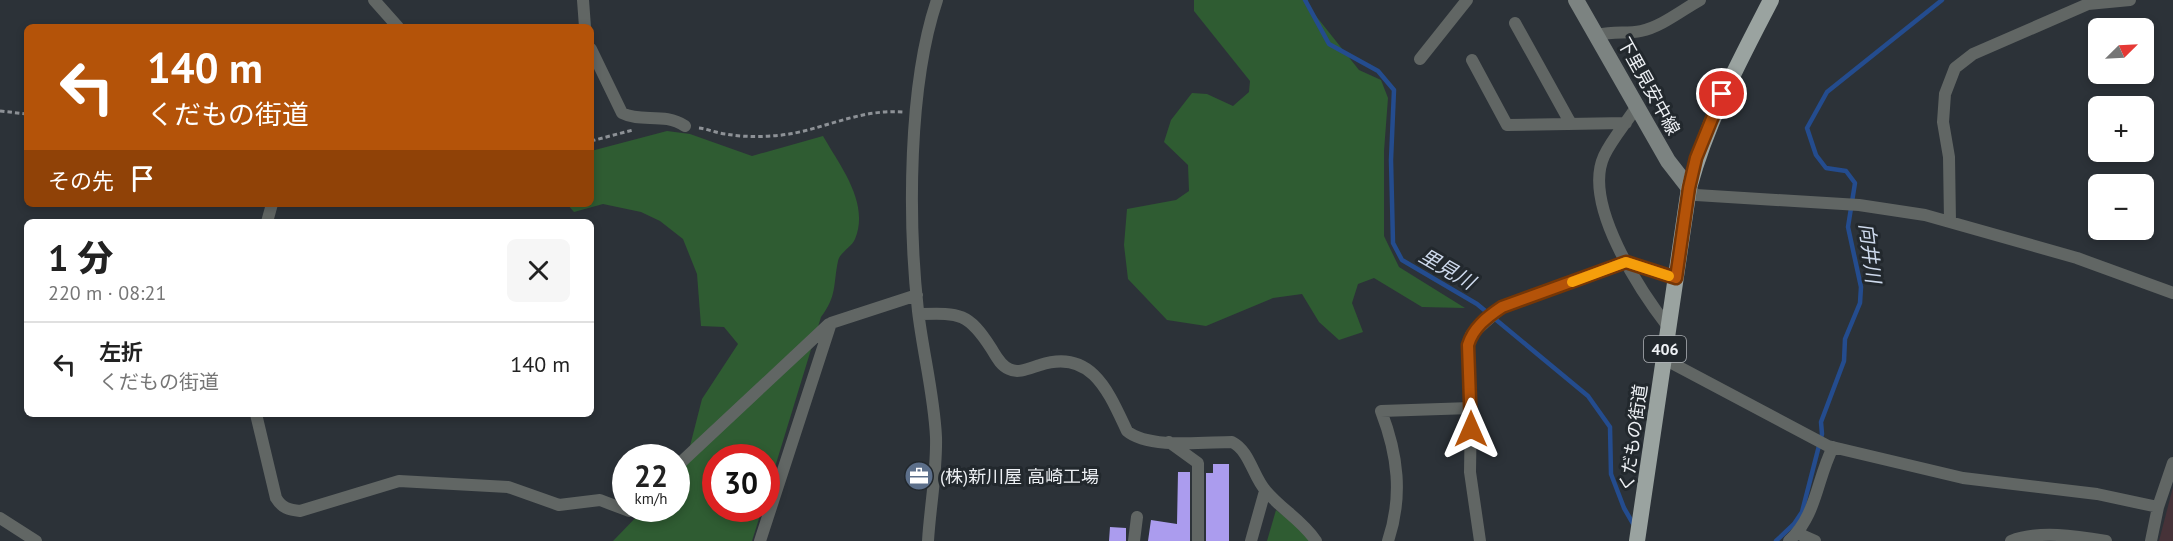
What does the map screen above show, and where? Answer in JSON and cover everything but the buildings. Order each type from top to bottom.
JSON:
[{"type":"highway","name":"くだもの街道","points":[[1638,534],[1689,188],[1696,158],[1722,94],[1771,0]]},
{"type":"main road","name":"下里見安中線","points":[[1576,0],[1668,161],[1689,188]]},
{"type":"street","points":[[374,0],[395,24]]},
{"type":"street","points":[[583,0],[585,24]]},
{"type":"street","points":[[928,541],[936,439],[917,295],[913,185],[916,113],[929,24],[937,0]]},
{"type":"street","points":[[1420,59],[1467,0]]},
{"type":"street","points":[[1598,35],[1616,31],[1646,30],[1700,0]]},
{"type":"street","points":[[1950,222],[1949,157],[1943,122],[1945,94],[1955,68],[1973,54],[2088,4],[2130,0]]},
{"type":"street","points":[[1515,23],[1571,124]]},
{"type":"street","points":[[594,55],[622,113],[629,117],[675,120],[685,126]]},
{"type":"street","points":[[1472,60],[1507,125],[1626,123]]},
{"type":"street","points":[[1637,106],[1603,158],[1599,189],[1603,206],[1626,262],[1647,300],[1669,328]]},
{"type":"street","points":[[1689,188],[1696,195],[1859,205],[1924,214],[2077,258],[2173,293]]},
{"type":"street","points":[[1480,541],[1470,472],[1471,408],[1468,345],[1471,335],[1502,307],[1626,262],[1676,278]]},
{"type":"street","points":[[690,454],[831,322],[917,295]]},
{"type":"street","points":[[919,314],[955,313],[975,325],[1001,364],[1011,370],[1020,371],[1050,362],[1080,364],[1106,387],[1127,432],[1141,438],[1169,442],[1232,442],[1240,446],[1265,491],[1305,525],[1316,541]]},
{"type":"street","points":[[760,541],[831,322]]},
{"type":"street","points":[[1664,359],[1833,447],[1963,478],[2097,494],[2158,507]]},
{"type":"street","points":[[1388,541],[1397,508],[1397,461],[1381,411],[1471,408]]},
{"type":"street","points":[[257,417],[276,498],[289,510],[300,512],[399,481],[508,487],[559,505],[600,500],[612,505]]},
{"type":"street","points":[[1169,442],[1198,463],[1198,541]]},
{"type":"street","points":[[1793,537],[1809,519],[1822,469],[1833,447]]},
{"type":"street","points":[[2151,541],[2158,507],[2173,463]]},
{"type":"street","points":[[1251,541],[1265,491]]},
{"type":"street","points":[[1134,541],[1137,517]]},
{"type":"street","points":[[0,518],[36,541]]},
{"type":"street","points":[[2011,541],[2021,537],[2044,536],[2106,541]]},
{"type":"street","points":[[1793,537],[1815,541]]},
{"type":"path","points":[[685,126],[727,135],[774,136],[796,133],[864,113],[884,110],[916,113]]},
{"type":"path","points":[[0,111],[24,114]]},
{"type":"path","points":[[594,140],[638,129]]},
{"type":"shaded area","points":[[2173,487],[2173,541],[2159,541]]},
{"type":"green space","points":[[1194,0],[1308,0],[1308,6],[1359,70],[1381,80],[1388,98],[1384,151],[1384,236],[1399,267],[1465,308],[1422,307],[1374,278],[1358,284],[1352,303],[1363,332],[1339,340],[1319,322],[1302,294],[1273,298],[1206,326],[1167,320],[1128,279],[1124,245],[1127,209],[1176,200],[1189,191],[1188,165],[1164,142],[1171,120],[1192,93],[1207,94],[1233,106],[1249,92],[1250,81],[1194,11]]},
{"type":"green space","points":[[667,131],[690,134],[752,156],[823,136],[845,172],[856,198],[859,225],[855,239],[838,261],[834,290],[830,303],[821,317],[780,451],[780,444],[702,444],[702,522],[758,522],[752,541],[613,541],[631,522],[690,522],[690,446],[702,399],[738,344],[724,327],[701,326],[697,274],[683,239],[660,221],[641,212],[603,204],[594,206],[594,150]]},
{"type":"green space","points":[[570,207],[592,207],[574,212]]},
{"type":"green space","points":[[1276,510],[1305,532],[1310,541],[1267,541]]},
{"type":"waterway","name":"里見川","points":[[1305,0],[1329,44],[1378,71],[1394,90],[1391,160],[1393,243],[1402,260],[1477,304],[1588,396],[1610,427],[1611,474],[1624,508],[1635,527]]},
{"type":"waterway","name":"向井川","points":[[1776,541],[1794,524],[1802,512],[1822,434],[1821,422],[1844,361],[1845,339],[1860,303],[1861,287],[1848,227],[1855,183],[1846,171],[1826,168],[1816,155],[1807,128],[1827,92],[1942,0]]},
{"type":"slow traffic","points":[[1572,282],[1626,262],[1669,276]]},
{"type":"place","name":"(株)新川屋 高崎工場","points":[[919,476]]},
{"type":"route","points":[[1471,429],[1468,345],[1471,335],[1491,314],[1502,307],[1626,262],[1676,278],[1689,188],[1696,158],[1722,94]]}]
